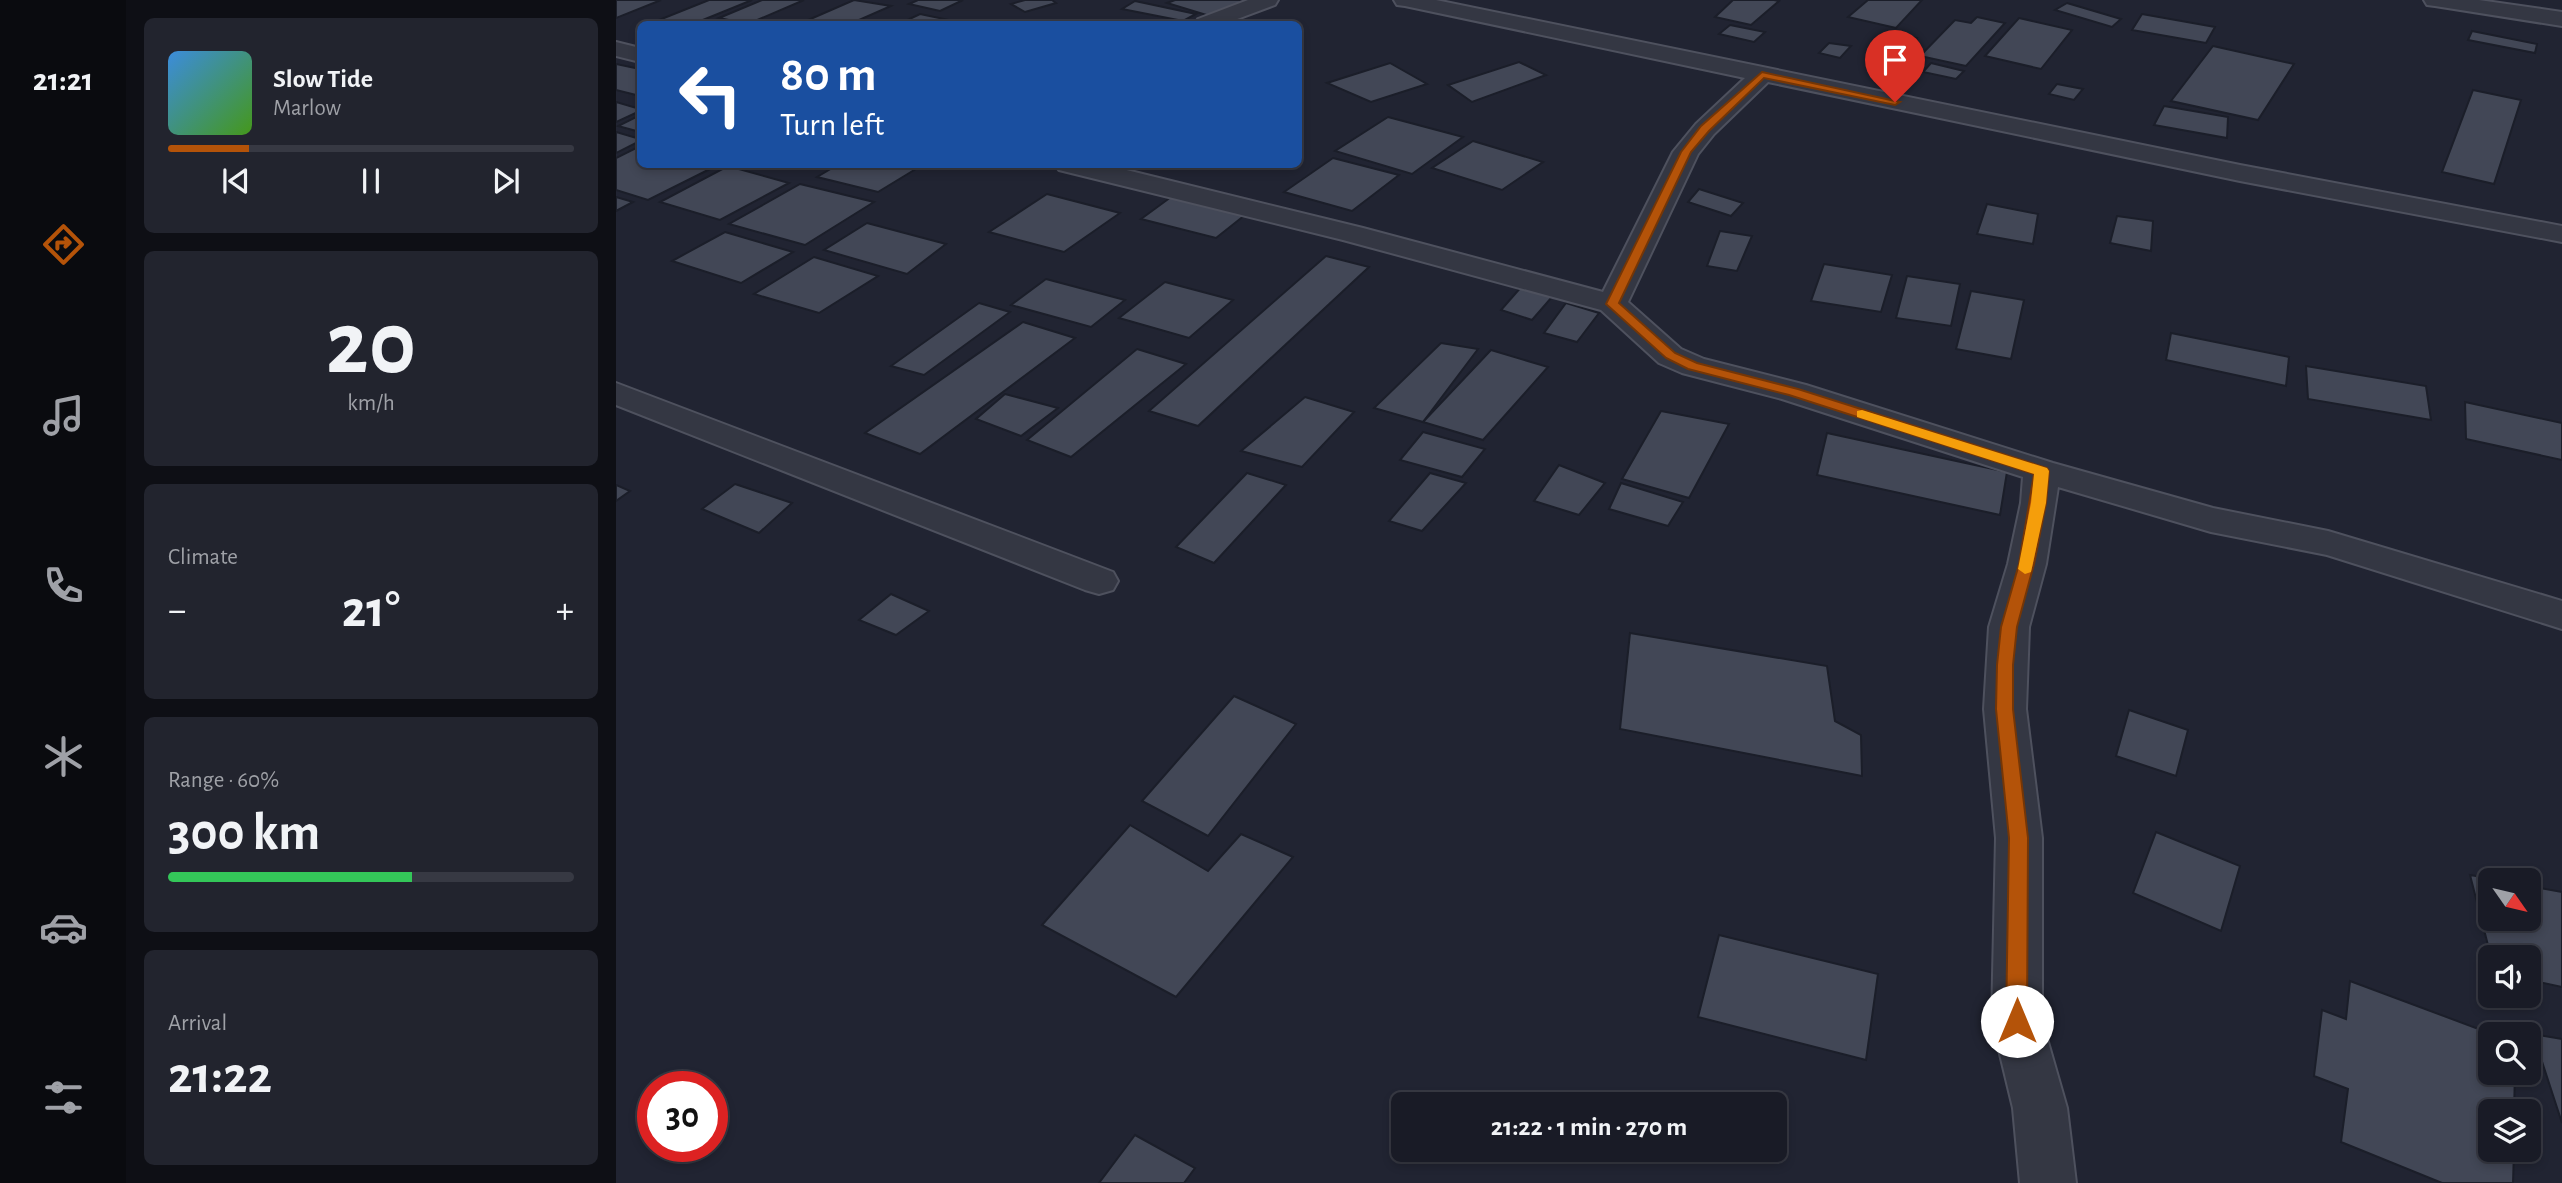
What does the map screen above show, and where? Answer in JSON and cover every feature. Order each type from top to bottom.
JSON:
[{"type":"street","points":[[1214,21],[1267,0]]},
{"type":"street","points":[[1407,0],[2239,173],[2562,234]]},
{"type":"street","points":[[2435,0],[2562,19]]},
{"type":"street","points":[[616,49],[637,54]]},
{"type":"street","points":[[1612,304],[1686,152],[1705,128],[1762,75]]},
{"type":"street","points":[[1085,168],[1353,233],[1612,304],[1670,356],[1693,366],[1794,392],[2041,471],[2211,520],[2328,543],[2562,615]]},
{"type":"street","points":[[616,393],[1099,581]]},
{"type":"street","points":[[2041,471],[2039,503],[2027,564],[2009,627],[2005,709],[2019,838],[2017,1021],[2040,1108],[2048,1183]]},
{"type":"building","points":[[616,0],[661,0],[616,18]]},
{"type":"building","points":[[709,0],[752,0],[700,21],[656,21]]},
{"type":"building","points":[[762,0],[804,0],[755,21],[719,18]]},
{"type":"building","points":[[854,0],[891,6],[857,21],[806,21]]},
{"type":"building","points":[[918,0],[963,0],[940,11],[909,4]]},
{"type":"building","points":[[1025,0],[1052,0],[1056,3],[1025,12],[1011,4]]},
{"type":"building","points":[[1175,0],[1239,0],[1243,3],[1213,17],[1167,3]]},
{"type":"building","points":[[1733,0],[1779,1],[1751,25],[1715,17]]},
{"type":"building","points":[[1868,0],[1922,0],[1896,28],[1848,17]]},
{"type":"building","points":[[1135,1],[1196,14],[1183,21],[1122,9]]},
{"type":"building","points":[[2067,3],[2121,19],[2112,27],[2055,10]]},
{"type":"building","points":[[920,14],[949,20],[947,21],[905,21]]},
{"type":"building","points":[[2142,14],[2215,27],[2206,43],[2132,30]]},
{"type":"building","points":[[1977,17],[2005,23],[1966,66],[1920,56],[1955,20],[1971,23]]},
{"type":"building","points":[[2019,18],[2072,30],[2041,69],[1985,56]]},
{"type":"building","points":[[1730,25],[1765,32],[1754,42],[1719,34]]},
{"type":"building","points":[[2472,31],[2537,44],[2535,53],[2468,40]]},
{"type":"building","points":[[1885,34],[1917,38],[1905,61],[1872,55]]},
{"type":"building","points":[[1829,43],[1851,46],[1840,58],[1819,53]]},
{"type":"building","points":[[2213,46],[2294,64],[2258,120],[2171,101]]},
{"type":"building","points":[[1519,62],[1546,75],[1472,102],[1448,85]]},
{"type":"building","points":[[1390,63],[1427,84],[1371,102],[1327,83]]},
{"type":"building","points":[[1931,63],[1964,71],[1956,79],[1923,72]]},
{"type":"building","points":[[616,64],[637,68],[637,95],[616,90]]},
{"type":"building","points":[[2057,84],[2083,89],[2074,100],[2049,94]]},
{"type":"building","points":[[2473,90],[2521,100],[2494,184],[2442,172]]},
{"type":"building","points":[[616,102],[637,108],[637,112],[616,122]]},
{"type":"building","points":[[2164,106],[2228,117],[2227,138],[2154,125]]},
{"type":"building","points":[[637,116],[637,131],[618,126]]},
{"type":"building","points":[[1388,117],[1463,137],[1412,174],[1335,151]]},
{"type":"building","points":[[616,132],[637,138],[637,142],[616,153]]},
{"type":"building","points":[[1473,141],[1543,162],[1502,190],[1432,168]]},
{"type":"building","points":[[637,148],[637,168],[712,168],[648,200],[616,190],[616,158]]},
{"type":"building","points":[[1333,158],[1399,175],[1352,211],[1284,192]]},
{"type":"building","points":[[724,168],[735,168],[789,183],[720,220],[660,202]]},
{"type":"building","points":[[832,168],[917,168],[878,192],[817,177]]},
{"type":"building","points":[[800,184],[874,202],[805,245],[729,224]]},
{"type":"building","points":[[1699,189],[1743,203],[1731,216],[1688,202]]},
{"type":"building","points":[[1047,194],[1120,213],[1064,252],[989,232]]},
{"type":"building","points":[[616,197],[633,202],[616,211]]},
{"type":"building","points":[[1171,197],[1245,215],[1216,238],[1141,219]]},
{"type":"building","points":[[1987,204],[2038,214],[2033,244],[1977,234]]},
{"type":"building","points":[[2117,216],[2153,221],[2151,251],[2110,243]]},
{"type":"building","points":[[867,223],[946,244],[907,274],[824,250]]},
{"type":"building","points":[[1720,231],[1752,236],[1737,271],[1707,266]]},
{"type":"building","points":[[725,232],[793,252],[741,283],[672,261]]},
{"type":"building","points":[[1326,256],[1369,267],[1198,426],[1149,411]]},
{"type":"building","points":[[814,257],[878,276],[819,313],[754,294]]},
{"type":"building","points":[[1824,264],[1892,275],[1881,312],[1811,301]]},
{"type":"building","points":[[1907,276],[1960,284],[1951,326],[1896,318]]},
{"type":"building","points":[[1046,279],[1125,300],[1091,327],[1011,305]]},
{"type":"building","points":[[1165,282],[1233,300],[1189,338],[1119,318]]},
{"type":"building","points":[[1522,286],[1552,297],[1532,320],[1501,310]]},
{"type":"building","points":[[1971,291],[2024,300],[2011,359],[1956,349]]},
{"type":"building","points":[[979,303],[1010,312],[924,375],[891,366]]},
{"type":"building","points":[[1566,303],[1599,313],[1577,342],[1544,333]]},
{"type":"building","points":[[1023,322],[1075,338],[920,454],[865,433]]},
{"type":"building","points":[[2171,333],[2289,357],[2286,386],[2166,360]]},
{"type":"building","points":[[1441,343],[1478,349],[1423,422],[1374,408]]},
{"type":"building","points":[[1137,349],[1186,364],[1071,457],[1027,440]]},
{"type":"building","points":[[1491,350],[1548,367],[1483,440],[1423,422]]},
{"type":"building","points":[[2306,366],[2426,386],[2431,420],[2308,399]]},
{"type":"building","points":[[1005,394],[1058,408],[1021,436],[976,419]]},
{"type":"building","points":[[1305,397],[1354,412],[1302,467],[1241,451]]},
{"type":"building","points":[[2465,402],[2562,423],[2562,460],[2466,439]]},
{"type":"building","points":[[1661,411],[1729,424],[1689,498],[1622,479]]},
{"type":"building","points":[[1423,432],[1485,449],[1462,477],[1400,460]]},
{"type":"building","points":[[1827,433],[2007,472],[2000,515],[1817,475]]},
{"type":"building","points":[[1559,465],[1605,483],[1579,515],[1534,501]]},
{"type":"building","points":[[1247,473],[1286,485],[1214,563],[1176,547]]},
{"type":"building","points":[[1430,473],[1466,483],[1422,531],[1389,521]]},
{"type":"building","points":[[1621,483],[1683,502],[1668,526],[1609,509]]},
{"type":"building","points":[[735,484],[792,503],[759,533],[702,509]]},
{"type":"building","points":[[616,485],[630,491],[616,501]]},
{"type":"building","points":[[891,594],[929,611],[896,635],[859,620]]},
{"type":"building","points":[[1630,633],[1827,666],[1835,721],[1861,735],[1862,776],[1620,729]]},
{"type":"building","points":[[1234,696],[1296,724],[1208,836],[1142,801]]},
{"type":"building","points":[[2129,710],[2188,730],[2176,776],[2116,756]]},
{"type":"building","points":[[1130,825],[1208,871],[1241,834],[1293,857],[1176,997],[1042,925]]},
{"type":"building","points":[[2156,832],[2240,866],[2221,931],[2133,893]]},
{"type":"building","points":[[2470,875],[2478,876],[2478,906]]},
{"type":"building","points":[[2541,888],[2562,892],[2562,987],[2541,983],[2541,945],[2488,945],[2484,931],[2541,931]]},
{"type":"building","points":[[1719,935],[1878,974],[1866,1060],[1698,1017]]},
{"type":"building","points":[[2350,981],[2478,1029],[2478,1085],[2515,1085],[2514,1099],[2478,1099],[2478,1162],[2514,1162],[2513,1183],[2442,1183],[2341,1142],[2348,1089],[2314,1076],[2322,1010],[2346,1019]]},
{"type":"building","points":[[2541,1035],[2562,1039],[2562,1123],[2541,1059]]},
{"type":"building","points":[[1135,1135],[1195,1168],[1184,1183],[1099,1183]]},
{"type":"slow traffic","points":[[1862,414],[2041,471],[2039,503],[2025,569]]},
{"type":"route","points":[[1895,102],[1762,75],[1705,128],[1686,152],[1612,304],[1670,356],[1693,366],[1794,392],[2041,471],[2039,503],[2027,564],[2009,627],[2005,665],[2005,709],[2019,838],[2017,1021]]}]
